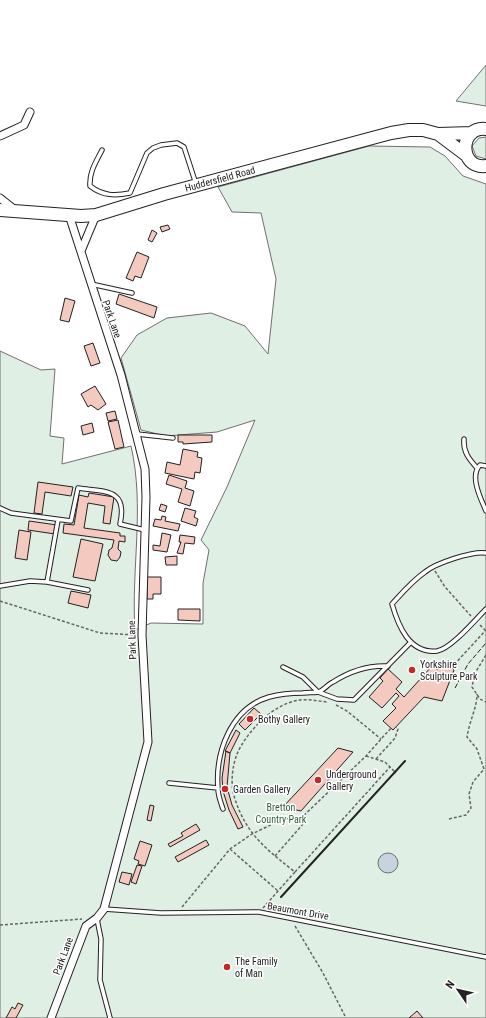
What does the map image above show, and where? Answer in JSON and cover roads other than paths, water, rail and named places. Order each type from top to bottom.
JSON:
[{"type":"highway","name":"Huddersfield Road","points":[[0,210],[69,215],[96,215],[196,185],[391,133],[423,130],[438,134],[472,133],[477,130],[486,129]]},
{"type":"highway","points":[[466,155],[465,143],[472,133]]},
{"type":"highway","name":"Huddersfield Road","points":[[438,134],[466,155],[473,164],[484,168]]},
{"type":"street","points":[[0,136],[24,125],[30,112]]},
{"type":"street","points":[[0,198],[17,211]]},
{"type":"street","name":"Park Lane","points":[[51,1018],[86,926],[97,918],[104,909],[148,742],[142,636],[146,497],[145,469],[120,375],[69,215]]},
{"type":"street","points":[[81,251],[96,215]]},
{"type":"lane","points":[[102,150],[90,173],[90,186],[101,193],[115,196],[130,192],[148,153],[153,148],[177,143],[184,147],[196,185]]},
{"type":"lane","points":[[90,283],[132,293]]},
{"type":"lane","points":[[136,434],[173,438]]},
{"type":"lane","points":[[464,439],[463,448],[468,458],[477,468],[476,484],[486,511]]},
{"type":"lane","points":[[477,468],[480,465],[486,466]]},
{"type":"lane","points":[[0,508],[11,513],[71,521],[78,488],[112,493],[120,499],[122,507],[120,524],[144,530]]},
{"type":"lane","points":[[47,582],[58,520]]},
{"type":"lane","points":[[486,553],[481,552],[456,558],[426,571],[392,604],[396,621],[405,637],[418,648],[438,651],[454,642],[486,609]]},
{"type":"lane","points":[[0,586],[30,581],[47,582],[88,590]]},
{"type":"lane","points":[[223,809],[218,788],[221,749],[227,734],[244,712],[254,703],[270,697],[295,693],[318,692],[337,699],[354,700],[411,642]]},
{"type":"lane","points":[[318,692],[354,670],[376,666],[388,666]]},
{"type":"lane","points":[[283,667],[303,677],[318,692]]},
{"type":"lane","points":[[169,783],[218,788]]},
{"type":"lane","name":"Beaumont Drive","points":[[104,909],[182,913],[259,912],[486,957]]},
{"type":"lane","points":[[97,918],[101,939],[100,980],[110,1018]]},
{"type":"place","name":"Yorkshire Sculpture Park","points":[[412,670]]},
{"type":"place","name":"Bothy Gallery","points":[[250,719]]},
{"type":"place","name":"Underground Gallery","points":[[318,780]]},
{"type":"place","name":"Garden Gallery","points":[[225,789]]},
{"type":"place","name":"The Family of Man","points":[[227,967]]},
{"type":"park label","name":"Bretton Country Park","points":[[281,812]]}]
